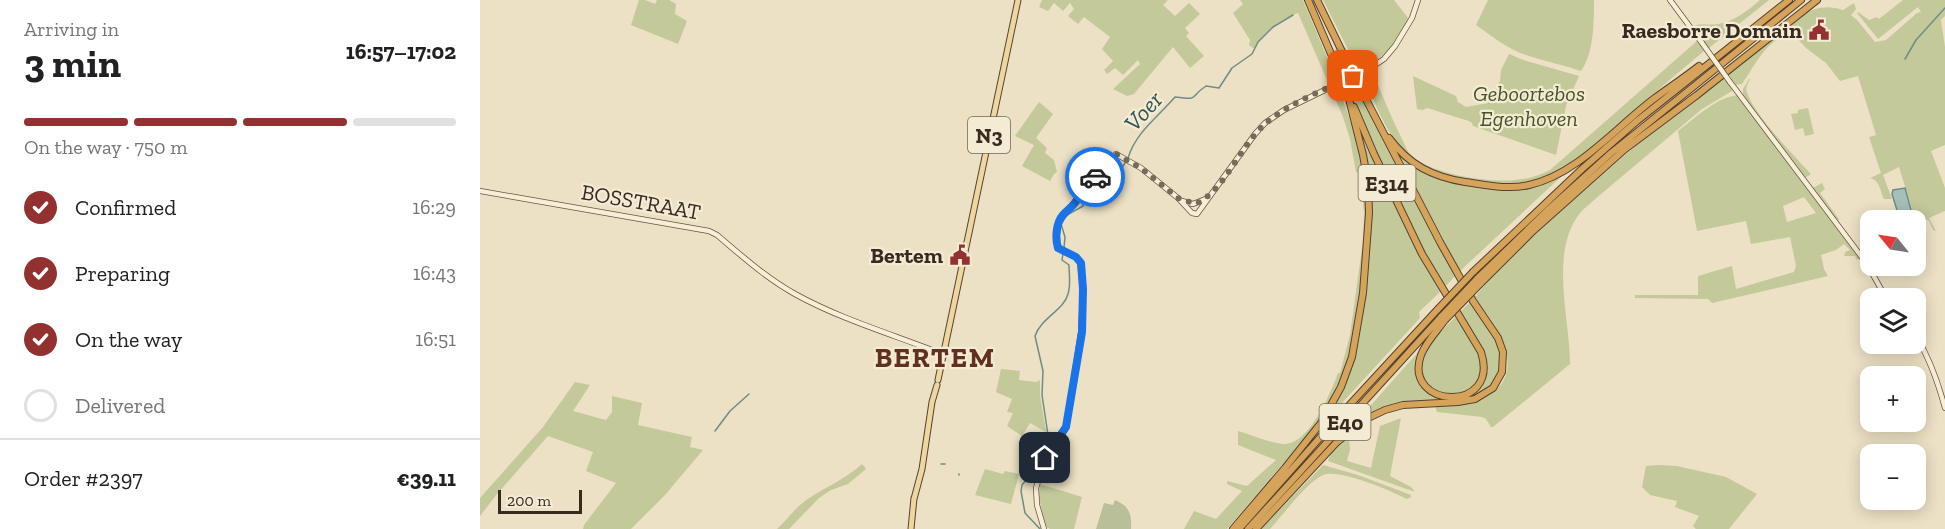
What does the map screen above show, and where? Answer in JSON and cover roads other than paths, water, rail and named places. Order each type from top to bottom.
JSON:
[{"type":"highway","name":"E314","points":[[1308,0],[1374,154],[1422,254],[1481,352],[1483,373],[1478,385],[1466,395],[1450,398],[1437,395],[1426,387],[1419,371],[1420,356],[1442,315]]},
{"type":"highway","name":"E314","points":[[1256,529],[1336,443],[1364,420],[1384,410],[1402,405],[1467,401],[1482,396],[1493,388],[1502,372],[1503,352],[1498,338],[1473,301],[1440,242],[1317,0]]},
{"type":"highway","name":"E40","points":[[1248,529],[1442,315],[1473,272],[1582,169],[1711,61],[1789,0]]},
{"type":"highway","name":"E40","points":[[1239,529],[1332,424],[1574,186],[1646,123],[1801,0]]},
{"type":"highway","points":[[1479,281],[1602,169],[1816,0]]},
{"type":"highway","points":[[1382,130],[1406,157],[1428,172],[1454,180],[1501,187],[1527,186],[1552,178],[1576,163],[1654,98],[1701,64],[1711,61]]},
{"type":"highway","points":[[1646,123],[1653,122],[1716,79]]},
{"type":"highway","points":[[1233,529],[1286,468],[1321,423],[1341,387],[1353,357],[1363,293],[1369,213],[1368,183],[1348,95]]},
{"type":"highway","points":[[1582,169],[1600,144]]},
{"type":"main road","name":"N3","points":[[911,529],[917,479],[922,465],[1018,0]]},
{"type":"street","points":[[1044,529],[1037,505],[1036,488],[1045,458],[1066,427],[1083,314],[1081,263],[1076,257],[1058,248],[1056,242],[1058,225],[1062,216],[1116,154],[1141,168],[1194,214],[1200,211],[1265,123],[1284,110],[1372,67],[1386,57],[1412,18],[1418,0]]},
{"type":"street","points":[[1670,0],[1867,264],[1880,288]]},
{"type":"street","name":"BOSSTRAAT","points":[[480,191],[709,231],[717,235],[770,279],[818,306],[944,354]]},
{"type":"street","points":[[1190,211],[1191,206],[1210,196]]},
{"type":"street","points":[[1178,198],[1199,206],[1200,211]]},
{"type":"street","points":[[1926,352],[1934,369],[1945,408]]},
{"type":"water","points":[[1905,188],[1911,210],[1897,210],[1893,190]]},
{"type":"waterway","points":[[1905,59],[1916,40],[1945,8]]},
{"type":"waterway","name":"Voer","points":[[1128,158],[1136,140],[1175,97],[1194,97],[1206,86],[1219,88],[1232,68],[1252,54],[1258,42],[1273,27],[1293,15]]},
{"type":"waterway","name":"Voer","points":[[1067,215],[1083,206],[1083,194],[1087,189],[1108,199],[1112,183],[1125,163]]},
{"type":"waterway","name":"Voer","points":[[1064,219],[1061,224],[1065,237],[1064,248]]},
{"type":"waterway","name":"Voer","points":[[1040,529],[1025,513],[1021,491],[1034,458],[1046,444],[1048,435],[1042,395],[1043,371],[1035,336],[1042,324],[1066,300],[1070,283],[1069,265],[1062,260],[1063,254]]},
{"type":"waterway","points":[[715,431],[730,411],[749,394]]},
{"type":"place","name":"Raesborre Domain","points":[[1819,30]]},
{"type":"place","name":"Bertem","points":[[960,255]]},
{"type":"district","name":"BERTEM","points":[[935,357]]},
{"type":"park label","name":"Geboortebos Egenhoven","points":[[1529,106]]}]
